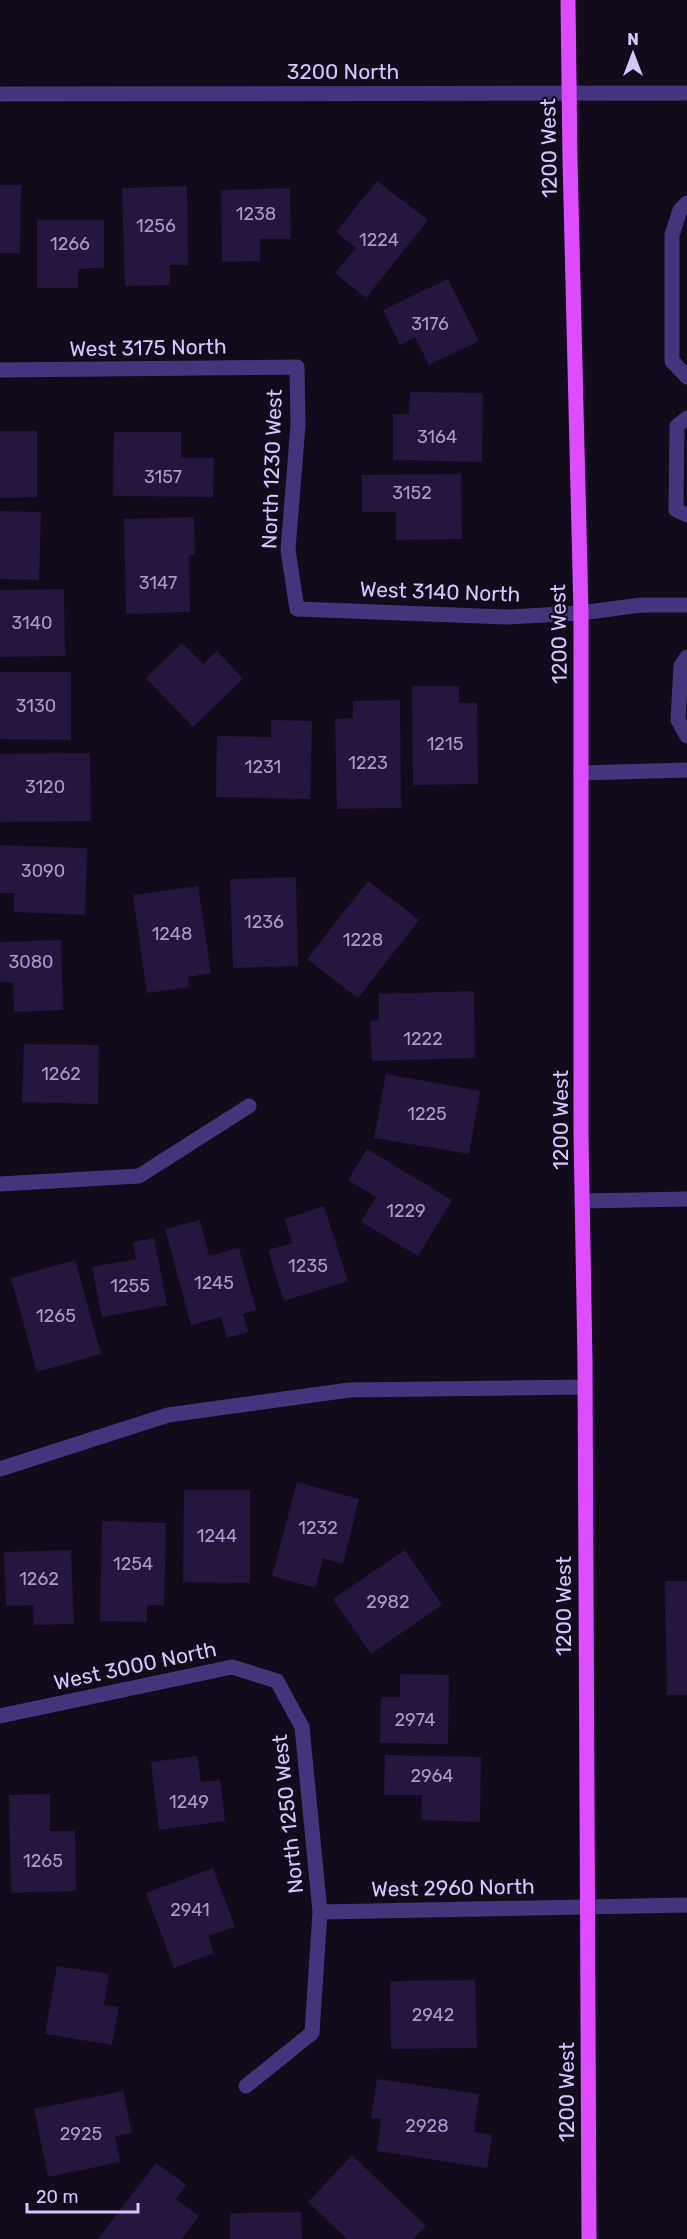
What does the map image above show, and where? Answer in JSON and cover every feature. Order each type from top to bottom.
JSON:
[{"type":"main road","name":"1200 West","points":[[568,0],[581,614],[582,1201],[589,2239]]},
{"type":"street","name":"3200 North","points":[[0,94],[687,93]]},
{"type":"street","points":[[687,203],[680,210],[672,236],[672,361],[687,377]]},
{"type":"street","name":"West 3175 North","points":[[0,370],[297,367]]},
{"type":"street","name":"North 1230 West","points":[[297,367],[298,425],[288,550],[297,609]]},
{"type":"street","points":[[687,418],[677,426],[676,510],[687,515]]},
{"type":"street","name":"West 3140 North","points":[[297,609],[506,616],[581,614],[641,605],[687,604]]},
{"type":"street","points":[[687,657],[681,666],[678,720],[687,736]]},
{"type":"street","points":[[581,773],[687,770]]},
{"type":"street","points":[[0,1184],[139,1176],[249,1106]]},
{"type":"street","points":[[582,1201],[687,1198]]},
{"type":"street","points":[[0,1469],[180,1413],[349,1390],[585,1387]]},
{"type":"street","name":"West 3000 North","points":[[0,1716],[232,1667],[277,1681]]},
{"type":"street","name":"North 1250 West","points":[[246,2086],[312,2033],[320,1912],[302,1727],[277,1681]]},
{"type":"street","name":"West 2960 North","points":[[320,1912],[687,1905]]},
{"type":"building","points":[[377,181],[428,220],[366,298],[335,273],[356,248],[336,232]]},
{"type":"building","points":[[0,185],[21,185],[20,253],[0,253]]},
{"type":"building","points":[[187,186],[188,265],[170,265],[170,285],[125,286],[122,188]]},
{"type":"building","points":[[290,188],[291,239],[260,239],[260,261],[222,262],[221,190]]},
{"type":"building","points":[[37,220],[104,220],[104,268],[78,269],[78,288],[37,288]]},
{"type":"building","points":[[448,279],[479,341],[429,365],[415,337],[400,345],[383,310]]},
{"type":"building","points":[[410,392],[483,393],[482,462],[393,460],[393,414],[409,414]]},
{"type":"building","points":[[0,431],[37,431],[37,497],[0,498]]},
{"type":"building","points":[[114,432],[181,432],[181,458],[214,458],[213,497],[113,496]]},
{"type":"building","points":[[461,474],[462,539],[396,540],[396,512],[362,512],[362,475]]},
{"type":"building","points":[[0,511],[41,512],[39,580],[0,579]]},
{"type":"building","points":[[194,517],[195,555],[189,555],[190,612],[126,614],[124,519]]},
{"type":"building","points":[[64,589],[65,656],[0,657],[0,590]]},
{"type":"building","points":[[182,643],[203,664],[217,651],[243,679],[193,727],[146,678]]},
{"type":"building","points":[[0,672],[71,672],[71,740],[0,739]]},
{"type":"building","points":[[412,686],[459,686],[459,703],[477,703],[478,784],[413,785]]},
{"type":"building","points":[[400,700],[401,808],[337,809],[335,719],[353,718],[353,701]]},
{"type":"building","points":[[271,720],[312,721],[310,799],[216,797],[217,736],[271,737]]},
{"type":"building","points":[[90,753],[91,821],[0,822],[0,754]]},
{"type":"building","points":[[0,845],[87,848],[85,915],[14,912],[14,893],[0,893]]},
{"type":"building","points":[[296,877],[298,966],[233,968],[230,879]]},
{"type":"building","points":[[368,881],[419,920],[358,998],[307,959]]},
{"type":"building","points":[[198,886],[211,973],[188,977],[189,987],[147,993],[133,895]]},
{"type":"building","points":[[61,940],[63,1010],[14,1012],[13,982],[0,982],[0,942]]},
{"type":"building","points":[[474,991],[475,1058],[372,1061],[370,1021],[379,1020],[379,994]]},
{"type":"building","points":[[24,1044],[99,1045],[98,1104],[22,1102]]},
{"type":"building","points":[[386,1074],[480,1091],[469,1154],[374,1138]]},
{"type":"building","points":[[367,1149],[452,1200],[418,1256],[361,1222],[376,1197],[348,1180]]},
{"type":"building","points":[[324,1206],[348,1281],[284,1301],[268,1250],[292,1243],[285,1219]]},
{"type":"building","points":[[200,1220],[209,1256],[239,1248],[256,1310],[243,1314],[248,1332],[227,1338],[221,1317],[191,1325],[165,1229]]},
{"type":"building","points":[[154,1238],[167,1305],[102,1317],[92,1267],[136,1259],[133,1242]]},
{"type":"building","points":[[75,1260],[101,1354],[37,1372],[11,1278]]},
{"type":"building","points":[[297,1482],[359,1499],[343,1564],[323,1558],[315,1588],[272,1576]]},
{"type":"building","points":[[184,1490],[250,1490],[250,1583],[183,1582]]},
{"type":"building","points":[[102,1521],[166,1523],[164,1605],[147,1605],[147,1622],[100,1621]]},
{"type":"building","points":[[71,1550],[74,1624],[34,1625],[33,1605],[6,1606],[4,1552]]},
{"type":"building","points":[[405,1550],[442,1605],[371,1654],[333,1599]]},
{"type":"building","points":[[665,1581],[687,1581],[687,1695],[667,1695]]},
{"type":"building","points":[[400,1674],[449,1675],[448,1744],[380,1743],[381,1697],[400,1697]]},
{"type":"building","points":[[385,1755],[481,1757],[480,1822],[421,1820],[422,1795],[384,1795]]},
{"type":"building","points":[[197,1756],[201,1782],[220,1780],[225,1821],[159,1830],[151,1762]]},
{"type":"building","points":[[50,1794],[50,1831],[75,1831],[76,1891],[11,1893],[9,1795]]},
{"type":"building","points":[[213,1868],[235,1927],[208,1936],[214,1953],[174,1968],[146,1893]]},
{"type":"building","points":[[57,1966],[109,1974],[104,2005],[119,2007],[112,2045],[45,2034]]},
{"type":"building","points":[[475,1980],[477,2048],[391,2049],[390,1981]]},
{"type":"building","points":[[377,2079],[479,2094],[474,2132],[492,2135],[487,2168],[377,2151],[381,2119],[371,2118]]},
{"type":"building","points":[[123,2091],[132,2133],[115,2136],[120,2162],[48,2177],[34,2109]]},
{"type":"building","points":[[352,2155],[426,2226],[413,2239],[347,2239],[308,2202]]},
{"type":"building","points":[[156,2163],[186,2185],[176,2199],[199,2216],[182,2239],[98,2239]]},
{"type":"building","points":[[301,2212],[302,2239],[230,2239],[230,2213]]}]
